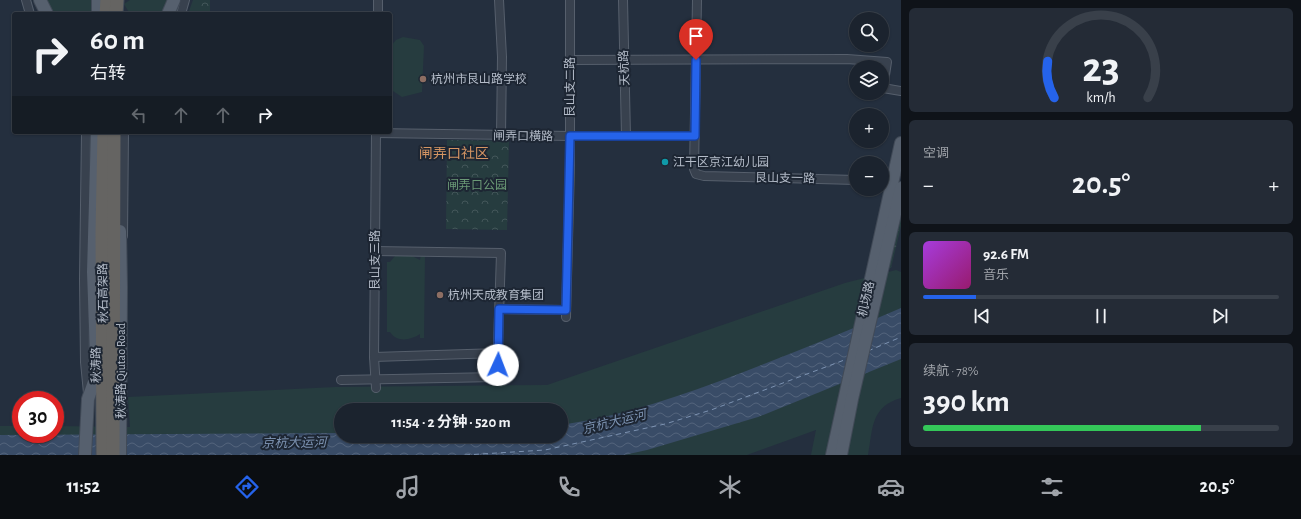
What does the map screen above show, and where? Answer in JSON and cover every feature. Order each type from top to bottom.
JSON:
[{"type":"highway","name":"秋石高架路","points":[[103,455],[104,352],[102,233],[104,134]]},
{"type":"highway","name":"秋石高架路","points":[[113,455],[114,134]]},
{"type":"highway","points":[[94,455],[97,419]]},
{"type":"main road","points":[[36,0],[41,12]]},
{"type":"main road","points":[[40,0],[45,12]]},
{"type":"main road","points":[[169,12],[174,0]]},
{"type":"main road","points":[[175,12],[180,0]]},
{"type":"main road","name":"秋涛路","points":[[91,404],[96,376],[93,272],[98,134]]},
{"type":"main road","points":[[119,134],[121,287]]},
{"type":"main road","name":"机场路","points":[[832,455],[871,299],[901,143]]},
{"type":"main road","points":[[893,182],[901,153]]},
{"type":"main road","name":"秋涛路 Qiutao Road","points":[[120,455],[121,287]]},
{"type":"main road","name":"机场路","points":[[841,455],[847,399]]},
{"type":"main road","points":[[91,404],[97,419],[98,455]]},
{"type":"main road","points":[[85,455],[91,404]]},
{"type":"main road","points":[[121,405],[125,425],[127,455]]},
{"type":"street","points":[[26,0],[29,12]]},
{"type":"street","points":[[182,12],[186,0]]},
{"type":"street","points":[[378,0],[378,12]]},
{"type":"street","points":[[499,0],[502,57],[501,135]]},
{"type":"street","name":"艮山支二路","points":[[499,309],[566,314],[570,136],[570,0]]},
{"type":"street","name":"天杭路","points":[[623,0],[626,136]]},
{"type":"street","name":"艮山支一路","points":[[697,0],[694,169],[696,174],[704,176],[849,180]]},
{"type":"street","points":[[570,60],[847,59],[887,62],[883,88],[901,91]]},
{"type":"street","name":"闸弄口横路","points":[[392,133],[695,136]]},
{"type":"street","points":[[86,134],[84,207],[85,362],[91,404]]},
{"type":"street","points":[[121,287],[124,134]]},
{"type":"street","name":"艮山支三路","points":[[375,384],[376,134]]},
{"type":"street","points":[[341,380],[375,384],[497,377],[499,353],[500,253],[375,251]]},
{"type":"street","points":[[85,298],[93,272]]},
{"type":"street","points":[[374,357],[499,353]]},
{"type":"green space","points":[[47,0],[91,0],[96,3],[91,12],[55,12],[50,8]]},
{"type":"green space","points":[[130,0],[174,0],[165,12],[129,12],[124,4]]},
{"type":"green space","points":[[193,0],[210,0],[210,12],[189,12]]},
{"type":"green space","points":[[403,37],[420,40],[424,46],[422,92],[402,97],[392,90],[392,45],[396,40]]},
{"type":"green space","name":"闸弄口公园","points":[[447,140],[509,141],[507,230],[446,229]]},
{"type":"green space","points":[[901,201],[901,226],[891,268],[886,268]]},
{"type":"green space","points":[[399,254],[408,254],[420,260],[421,255],[425,254],[424,338],[420,338],[420,334],[408,339],[400,339],[396,338],[390,332],[387,332],[387,262],[390,262]]},
{"type":"green space","points":[[896,270],[901,272],[901,398],[883,407],[878,413],[872,428],[868,455],[811,455],[816,430],[747,455],[0,455],[0,426],[12,426],[12,443],[64,443],[64,426],[130,427],[128,397],[335,387],[547,385],[845,283]]},
{"type":"water","name":"京杭大运河","points":[[901,308],[901,359],[758,417],[647,450],[624,455],[0,455],[0,435],[12,435],[12,443],[64,443],[64,435],[334,433],[334,443],[568,443],[568,424],[630,410],[697,389]]},
{"type":"ferry route","points":[[868,351],[901,337]]},
{"type":"ferry route","points":[[465,455],[545,450],[665,424],[711,410],[847,359]]},
{"type":"place","name":"杭州市艮山路学校","points":[[423,79]]},
{"type":"place","name":"江干区京江幼儿园","points":[[665,162]]},
{"type":"place","name":"杭州天成教育集团","points":[[440,295]]},
{"type":"district","name":"闸弄口社区","points":[[454,153]]},
{"type":"route","points":[[498,365],[499,309],[566,310],[570,136],[695,136],[696,60]]}]
